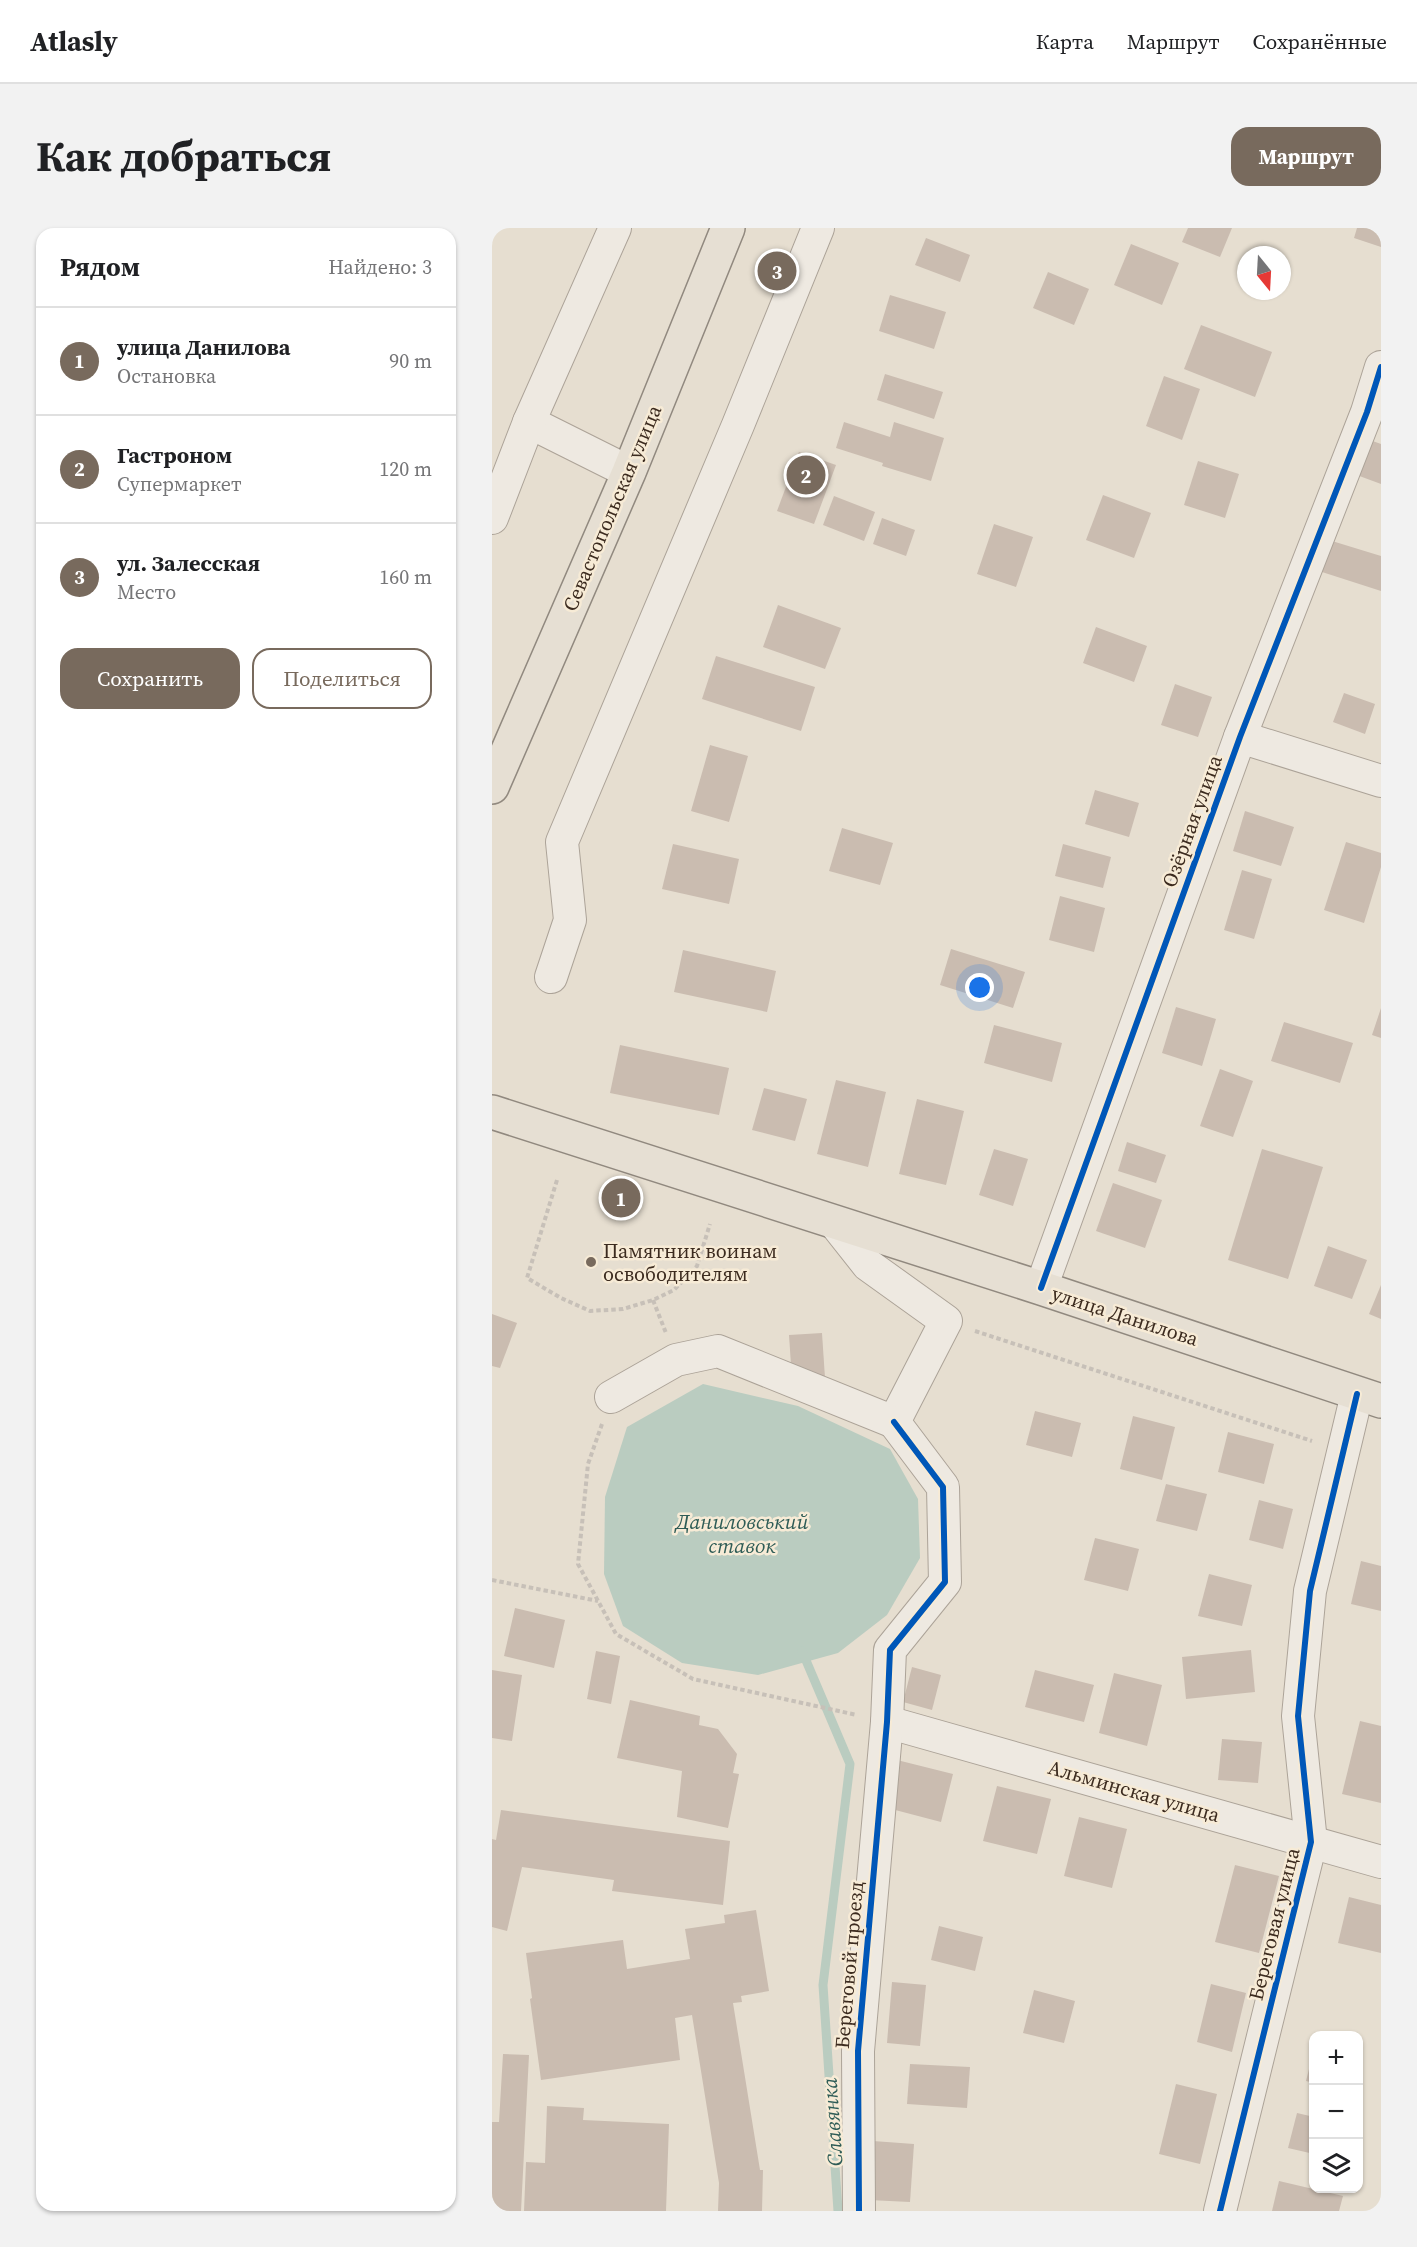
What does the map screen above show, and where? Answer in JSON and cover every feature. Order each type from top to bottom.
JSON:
[{"type":"main road","name":"Севастопольская улица","points":[[492,787],[629,472],[728,228]]},
{"type":"main road","name":"улица Данилова","points":[[492,1112],[1041,1288],[1369,1397]]},
{"type":"street","points":[[492,518],[529,422],[615,228]]},
{"type":"street","points":[[551,977],[570,920],[562,842],[738,425],[818,228]]},
{"type":"street","name":"Озёрная улица","points":[[1041,1288],[1240,736],[1374,415],[1381,367]]},
{"type":"street","points":[[529,422],[629,472]]},
{"type":"street","points":[[1240,736],[1381,781]]},
{"type":"street","points":[[611,1397],[676,1360],[718,1351],[894,1422],[946,1322],[868,1265],[834,1222]]},
{"type":"street","name":"Береговая улица","points":[[1220,2211],[1311,1842],[1298,1716],[1310,1591],[1369,1397]]},
{"type":"street","name":"Береговой проезд","points":[[859,2211],[858,2051],[890,1650],[945,1582],[943,1487],[894,1422]]},
{"type":"street","name":"Альминская улица","points":[[886,1722],[1381,1862]]},
{"type":"path","points":[[557,1180],[526,1278],[590,1311],[623,1309],[653,1300],[674,1290],[697,1266],[710,1224]]},
{"type":"path","points":[[946,1322],[1312,1441]]},
{"type":"path","points":[[611,1397],[588,1464],[578,1564],[616,1634],[693,1679],[849,1713]]},
{"type":"path","points":[[492,1580],[598,1601]]},
{"type":"water","name":"Даниловський ставок","points":[[703,1384],[798,1406],[890,1449],[918,1499],[920,1558],[887,1615],[838,1653],[758,1675],[682,1663],[623,1626],[604,1574],[605,1497],[627,1427]]},
{"type":"building","points":[[1188,228],[1232,228],[1220,257],[1182,242]]},
{"type":"building","points":[[1357,228],[1381,228],[1381,247],[1354,238]]},
{"type":"building","points":[[926,238],[970,255],[960,282],[915,265]]},
{"type":"building","points":[[1131,244],[1179,263],[1162,305],[1114,285]]},
{"type":"building","points":[[775,256],[789,263],[779,285],[765,279]]},
{"type":"building","points":[[1048,272],[1089,289],[1074,325],[1033,308]]},
{"type":"building","points":[[890,295],[946,312],[934,349],[879,331]]},
{"type":"building","points":[[1201,325],[1272,352],[1255,397],[1184,369]]},
{"type":"building","points":[[885,374],[943,392],[934,419],[877,400]]},
{"type":"building","points":[[1164,376],[1200,389],[1182,440],[1146,426]]},
{"type":"building","points":[[844,422],[890,437],[894,422],[944,438],[931,481],[882,466],[883,463],[836,448]]},
{"type":"building","points":[[1367,439],[1381,444],[1381,484],[1354,474]]},
{"type":"building","points":[[799,452],[836,465],[814,524],[777,511]]},
{"type":"building","points":[[1198,461],[1239,474],[1225,518],[1184,505]]},
{"type":"building","points":[[1103,495],[1151,513],[1134,558],[1086,540]]},
{"type":"building","points":[[834,496],[875,512],[864,541],[823,525]]},
{"type":"building","points":[[882,518],[915,530],[906,556],[873,544]]},
{"type":"building","points":[[994,524],[1033,537],[1016,587],[977,574]]},
{"type":"building","points":[[1332,541],[1381,556],[1381,591],[1322,572]]},
{"type":"building","points":[[778,605],[841,628],[825,669],[763,647]]},
{"type":"building","points":[[1096,627],[1147,646],[1134,682],[1083,663]]},
{"type":"building","points":[[716,656],[815,687],[801,731],[702,699]]},
{"type":"building","points":[[1175,684],[1212,697],[1198,737],[1161,725]]},
{"type":"building","points":[[1344,693],[1375,704],[1365,734],[1333,722]]},
{"type":"building","points":[[710,745],[748,756],[729,822],[691,811]]},
{"type":"building","points":[[1095,790],[1139,803],[1129,837],[1085,824]]},
{"type":"building","points":[[1245,811],[1294,827],[1281,866],[1233,851]]},
{"type":"building","points":[[842,828],[893,843],[880,885],[829,871]]},
{"type":"building","points":[[1346,842],[1381,853],[1381,867],[1364,923],[1324,910]]},
{"type":"building","points":[[673,844],[739,859],[729,904],[662,889]]},
{"type":"building","points":[[1063,844],[1111,857],[1103,888],[1055,876]]},
{"type":"building","points":[[1242,870],[1272,879],[1254,939],[1224,930]]},
{"type":"building","points":[[1060,896],[1105,908],[1094,952],[1049,940]]},
{"type":"building","points":[[951,949],[1025,972],[1013,1008],[940,985]]},
{"type":"building","points":[[683,950],[776,971],[767,1012],[674,992]]},
{"type":"building","points":[[1176,1007],[1216,1019],[1202,1066],[1162,1053]]},
{"type":"building","points":[[1381,1008],[1381,1038],[1372,1035]]},
{"type":"building","points":[[1284,1022],[1353,1043],[1340,1083],[1271,1061]]},
{"type":"building","points":[[994,1025],[1062,1043],[1052,1082],[984,1063]]},
{"type":"building","points":[[620,1045],[729,1068],[719,1115],[610,1093]]},
{"type":"building","points":[[1220,1069],[1253,1081],[1233,1137],[1200,1126]]},
{"type":"building","points":[[836,1080],[886,1092],[868,1167],[817,1154]]},
{"type":"building","points":[[764,1088],[807,1099],[795,1141],[752,1130]]},
{"type":"building","points":[[917,1099],[964,1111],[946,1185],[899,1174]]},
{"type":"building","points":[[1127,1142],[1166,1155],[1156,1183],[1118,1171]]},
{"type":"building","points":[[994,1149],[1028,1159],[1013,1206],[979,1195]]},
{"type":"building","points":[[1262,1149],[1323,1167],[1288,1279],[1228,1260]]},
{"type":"building","points":[[1113,1183],[1162,1200],[1145,1248],[1096,1231]]},
{"type":"building","points":[[1328,1246],[1367,1260],[1352,1299],[1314,1286]]},
{"type":"building","points":[[1381,1285],[1381,1319],[1369,1314]]},
{"type":"building","points":[[492,1314],[517,1323],[500,1368],[492,1366]]},
{"type":"building","points":[[822,1333],[825,1378],[792,1380],[789,1335]]},
{"type":"building","points":[[1035,1411],[1081,1423],[1072,1457],[1026,1445]]},
{"type":"building","points":[[1133,1416],[1175,1427],[1162,1480],[1120,1469]]},
{"type":"building","points":[[1228,1432],[1274,1444],[1264,1484],[1218,1472]]},
{"type":"building","points":[[1166,1484],[1207,1494],[1197,1531],[1156,1521]]},
{"type":"building","points":[[1259,1500],[1293,1509],[1283,1549],[1249,1540]]},
{"type":"building","points":[[1095,1538],[1139,1549],[1128,1591],[1084,1580]]},
{"type":"building","points":[[1361,1561],[1381,1566],[1381,1611],[1351,1604]]},
{"type":"building","points":[[1209,1574],[1252,1585],[1242,1626],[1198,1616]]},
{"type":"building","points":[[515,1608],[565,1620],[554,1668],[504,1656]]},
{"type":"building","points":[[1251,1650],[1255,1692],[1186,1699],[1182,1657]]},
{"type":"building","points":[[596,1651],[620,1656],[611,1704],[587,1699]]},
{"type":"building","points":[[912,1667],[941,1675],[932,1710],[903,1702]]},
{"type":"building","points":[[492,1670],[522,1675],[512,1741],[492,1738]]},
{"type":"building","points":[[1035,1670],[1094,1685],[1084,1722],[1025,1707]]},
{"type":"building","points":[[1114,1673],[1162,1685],[1147,1746],[1099,1733]]},
{"type":"building","points":[[630,1700],[700,1716],[699,1725],[718,1729],[737,1754],[733,1773],[739,1774],[728,1828],[677,1817],[682,1771],[617,1758]]},
{"type":"building","points":[[1360,1721],[1381,1726],[1381,1803],[1342,1794]]},
{"type":"building","points":[[1222,1739],[1262,1742],[1258,1783],[1218,1780]]},
{"type":"building","points":[[893,1759],[953,1774],[941,1822],[880,1806]]},
{"type":"building","points":[[997,1786],[1051,1799],[1037,1854],[983,1841]]},
{"type":"building","points":[[501,1810],[730,1841],[723,1905],[612,1891],[614,1880],[522,1867],[507,1931],[492,1927],[492,1839],[496,1840]]},
{"type":"building","points":[[1079,1817],[1127,1829],[1112,1888],[1064,1876]]},
{"type":"building","points":[[1235,1865],[1279,1876],[1259,1953],[1215,1942]]},
{"type":"building","points":[[1349,1897],[1381,1905],[1381,1953],[1338,1943]]},
{"type":"building","points":[[756,1910],[769,1991],[741,1996],[742,2002],[733,2003],[760,2170],[763,2170],[762,2211],[718,2211],[719,2183],[692,2015],[675,2018],[680,2060],[541,2080],[526,1953],[623,1940],[627,1969],[690,1959],[685,1929],[725,1923],[724,1915]]},
{"type":"building","points":[[939,1926],[983,1937],[975,1971],[931,1960]]},
{"type":"building","points":[[892,1982],[926,1985],[920,2046],[887,2043]]},
{"type":"building","points":[[1211,1984],[1246,1993],[1232,2052],[1197,2042]]},
{"type":"building","points":[[1034,1990],[1075,2001],[1064,2043],[1023,2033]]},
{"type":"building","points":[[503,2054],[529,2055],[521,2211],[492,2211],[492,2122],[499,2122]]},
{"type":"building","points":[[910,2064],[970,2067],[967,2108],[907,2104]]},
{"type":"building","points":[[1176,2084],[1217,2094],[1200,2164],[1159,2154]]},
{"type":"building","points":[[547,2106],[584,2108],[583,2120],[669,2124],[666,2211],[524,2211],[526,2162],[545,2163]]},
{"type":"building","points":[[1297,2113],[1309,2116],[1309,2153],[1288,2148]]},
{"type":"building","points":[[873,2141],[914,2144],[910,2202],[869,2200]]},
{"type":"building","points":[[1279,2181],[1309,2188],[1309,2193],[1330,2193],[1343,2196],[1339,2211],[1272,2211]]},
{"type":"waterway","name":"Славянка","points":[[802,1651],[850,1764],[823,1985],[838,2211]]},
{"type":"cycle path","points":[[1041,1288],[1240,737],[1367,412],[1381,367]]},
{"type":"cycle path","points":[[1220,2211],[1311,1842],[1298,1716],[1310,1591],[1357,1394]]},
{"type":"cycle path","points":[[859,2211],[858,2051],[887,1722],[890,1650],[945,1582],[943,1487],[894,1422]]},
{"type":"place","name":"ул. Залесская","points":[[777,271]]},
{"type":"place","name":"Гастроном","points":[[806,475]]},
{"type":"place","name":"улица Данилова","points":[[621,1198]]},
{"type":"place","name":"Памятник воинам освободителям","points":[[591,1262]]}]
